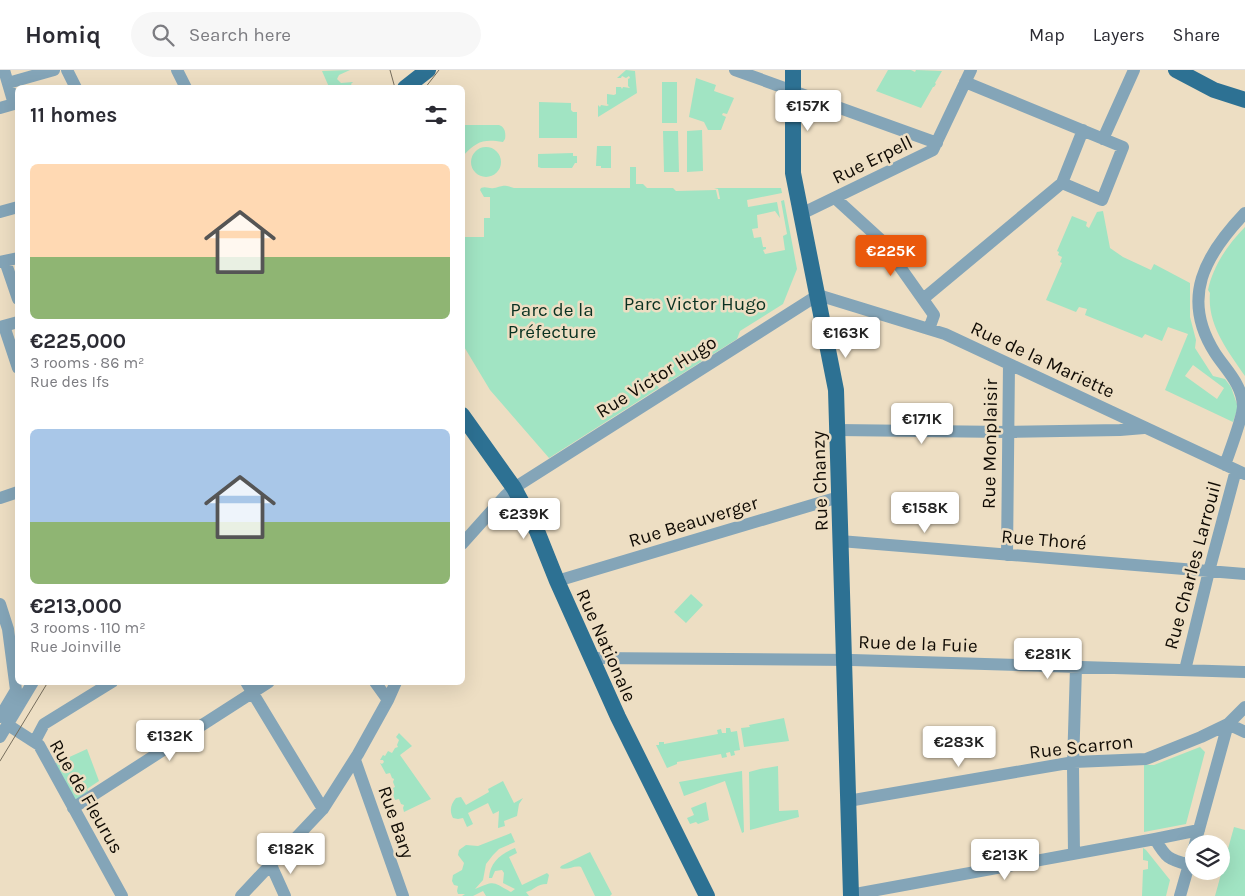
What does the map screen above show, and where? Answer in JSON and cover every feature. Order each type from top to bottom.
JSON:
[{"type":"main road","name":"Rue Chanzy","points":[[793,70],[793,173],[836,390],[850,896]]},
{"type":"main road","points":[[1176,70],[1214,90],[1245,100]]},
{"type":"main road","points":[[408,85],[422,71]]},
{"type":"main road","name":"Rue Nationale","points":[[465,423],[514,488],[537,531],[557,581],[624,730],[707,896]]},
{"type":"street","points":[[0,108],[14,104],[4,70]]},
{"type":"street","points":[[8,83],[54,70]]},
{"type":"street","points":[[67,70],[74,85]]},
{"type":"street","points":[[177,70],[184,85]]},
{"type":"street","points":[[735,70],[936,143]]},
{"type":"street","points":[[1103,139],[1134,70]]},
{"type":"street","points":[[968,76],[1123,147],[1102,200],[1062,183]]},
{"type":"street","name":"Rue Erpell","points":[[801,214],[933,150],[968,76]]},
{"type":"street","points":[[923,299],[1062,183],[1083,130]]},
{"type":"street","points":[[835,198],[881,240],[923,299],[934,315],[928,329]]},
{"type":"street","points":[[0,212],[15,208]]},
{"type":"street","name":"Rue Charles Larrouil","points":[[1185,670],[1235,470],[1243,408],[1237,384],[1214,352],[1203,328],[1198,313],[1198,296],[1202,274],[1210,258],[1221,239],[1245,213]]},
{"type":"street","points":[[8,260],[15,287]]},
{"type":"street","name":"Rue de la Mariette","points":[[818,295],[945,334],[1235,470]]},
{"type":"street","name":"Rue Victor Hugo","points":[[465,541],[514,488],[818,295]]},
{"type":"street","points":[[15,323],[2,327],[15,360]]},
{"type":"street","name":"Rue Monplaisir","points":[[1007,555],[1009,364]]},
{"type":"street","points":[[837,430],[1007,432],[1146,428]]},
{"type":"street","points":[[0,498],[15,493]]},
{"type":"street","name":"Rue Beauverger","points":[[557,581],[839,497]]},
{"type":"street","name":"Rue Thoré","points":[[840,542],[1245,574]]},
{"type":"street","points":[[0,604],[9,637],[15,682]]},
{"type":"street","name":"Rue de la Fuie","points":[[591,658],[843,660],[1245,672]]},
{"type":"street","points":[[1074,854],[1076,667]]},
{"type":"street","points":[[2,727],[16,690],[15,685]]},
{"type":"street","points":[[2,727],[31,685]]},
{"type":"street","points":[[35,741],[44,724],[107,685]]},
{"type":"street","points":[[377,685],[388,700]]},
{"type":"street","points":[[241,896],[323,809],[355,760],[395,685]]},
{"type":"street","points":[[73,808],[250,688],[323,809]]},
{"type":"street","name":"Rue Scarron","points":[[848,801],[1074,762],[1146,758],[1201,737],[1228,724],[1245,707]]},
{"type":"street","points":[[1197,835],[1228,724],[1245,732]]},
{"type":"street","name":"Rue de Fleurus","points":[[2,727],[35,741],[38,745],[122,896]]},
{"type":"street","name":"Rue Bary","points":[[355,760],[403,896]]},
{"type":"street","points":[[850,896],[1198,830]]},
{"type":"street","points":[[1155,839],[1162,852],[1170,860],[1185,864]]},
{"type":"street","points":[[271,865],[285,896]]},
{"type":"street","points":[[1180,896],[1185,879]]},
{"type":"green space","points":[[350,70],[339,75],[337,79],[341,83],[353,82],[352,85],[328,85],[322,71]]},
{"type":"green space","points":[[626,70],[635,71],[637,93],[598,117],[598,105],[600,107],[601,105],[609,105],[607,104],[607,94],[616,94],[616,87],[621,87],[622,89],[623,87],[630,88],[628,86],[629,76],[617,78]]},
{"type":"green space","points":[[888,70],[942,71],[921,108],[876,91]]},
{"type":"green space","points":[[696,78],[716,85],[714,91],[734,98],[727,114],[723,113],[722,115],[726,117],[721,130],[708,130],[704,122],[689,117]]},
{"type":"green space","points":[[662,82],[677,82],[677,123],[662,123]]},
{"type":"green space","points":[[539,102],[571,103],[571,110],[577,112],[577,138],[539,138]]},
{"type":"green space","points":[[465,125],[499,125],[505,130],[503,142],[485,141],[472,147],[465,154]]},
{"type":"green space","points":[[702,130],[703,171],[687,172],[687,131]]},
{"type":"green space","points":[[663,131],[678,131],[679,172],[664,172]]},
{"type":"green space","points":[[597,146],[611,146],[611,168],[596,166]]},
{"type":"green space","points":[[486,147],[492,148],[500,156],[500,168],[492,176],[486,177],[480,176],[472,168],[471,162],[472,156],[480,148]]},
{"type":"green space","points":[[573,153],[573,156],[577,156],[577,163],[572,168],[538,167],[538,154]]},
{"type":"green space","name":"Parc de la Préfecture","points":[[630,167],[636,167],[636,184],[643,184],[647,188],[673,188],[676,191],[716,190],[718,199],[720,199],[718,189],[714,188],[781,188],[782,193],[747,200],[748,207],[777,202],[780,218],[775,211],[757,215],[758,228],[752,229],[754,238],[761,237],[763,247],[766,247],[763,250],[765,254],[785,250],[783,236],[787,234],[781,201],[784,200],[797,269],[783,304],[740,331],[737,339],[669,382],[665,376],[655,382],[659,388],[549,458],[490,390],[465,348],[465,237],[484,237],[484,218],[490,218],[490,197],[484,197],[480,190],[484,187],[630,188]]},
{"type":"green space","points":[[1103,211],[1110,248],[1123,257],[1151,270],[1154,264],[1190,283],[1190,317],[1196,340],[1195,348],[1213,376],[1225,379],[1231,387],[1238,407],[1233,422],[1165,390],[1188,334],[1168,327],[1162,341],[1145,334],[1142,338],[1085,315],[1087,309],[1079,307],[1076,312],[1046,300],[1062,263],[1060,262],[1062,257],[1058,255],[1059,252],[1057,251],[1072,216],[1087,222],[1086,226],[1089,228],[1097,212]],"holes":[[[1193,365],[1224,388],[1217,399],[1185,376]]]},
{"type":"green space","points":[[1245,227],[1245,376],[1215,327],[1208,290],[1210,281],[1222,256]]},
{"type":"green space","points":[[691,594],[703,605],[686,623],[674,612]]},
{"type":"green space","points":[[784,718],[789,741],[744,747],[741,728]]},
{"type":"green space","points":[[726,728],[730,728],[731,732],[737,731],[740,750],[734,751],[735,755],[731,756],[730,752],[726,753],[727,757],[722,758],[721,754],[677,762],[677,764],[667,768],[656,745],[659,745],[659,742],[664,742],[664,744],[718,734],[717,730],[721,729],[722,733],[726,733]]},
{"type":"green space","points":[[399,733],[412,746],[400,755],[431,799],[404,812],[404,805],[401,804],[399,799],[395,800],[391,789],[395,787],[394,779],[390,773],[386,774],[380,763],[384,762],[380,760],[383,755],[385,756],[388,751],[392,753],[398,747],[399,740],[396,737]]},
{"type":"green space","points":[[1200,747],[1205,752],[1186,824],[1144,832],[1144,765],[1154,765]]},
{"type":"green space","points":[[87,749],[99,781],[87,789],[89,793],[75,801],[54,764]]},
{"type":"green space","points":[[778,766],[779,811],[798,810],[799,817],[750,830],[749,772]]},
{"type":"green space","points":[[742,771],[744,832],[742,833],[725,781],[684,796],[679,782]]},
{"type":"green space","points":[[503,781],[514,803],[523,798],[519,804],[517,816],[504,821],[505,826],[498,828],[499,811],[493,814],[488,803],[468,813],[473,824],[467,827],[463,818],[453,818],[451,807],[456,798],[461,797],[466,805],[489,792],[488,789]]},
{"type":"green space","points":[[706,802],[709,820],[698,824],[696,822],[690,824],[687,818],[694,815],[691,808]]},
{"type":"green space","points":[[1234,827],[1245,830],[1245,896],[1215,896],[1219,880],[1230,880],[1230,842]]},
{"type":"green space","points":[[511,833],[515,842],[499,849],[493,855],[486,864],[483,880],[475,889],[494,883],[511,892],[515,889],[503,883],[504,873],[502,870],[495,871],[492,878],[489,878],[492,867],[497,859],[515,848],[517,853],[509,857],[522,885],[547,873],[549,875],[547,884],[540,885],[526,892],[529,896],[486,896],[483,891],[473,896],[458,894],[458,886],[454,885],[452,881],[453,875],[462,870],[464,863],[458,855],[459,850],[466,845],[478,846]]},
{"type":"green space","points":[[1143,848],[1170,880],[1166,896],[1142,896],[1143,870],[1148,869],[1148,861],[1143,860]]},
{"type":"green space","points":[[590,852],[612,894],[610,896],[595,896],[581,867],[560,868]]},
{"type":"tram line","points":[[390,70],[394,85]]},
{"type":"tram line","points":[[427,85],[439,70]]},
{"type":"tram line","points":[[0,761],[46,685]]},
{"type":"park label","name":"Parc Victor Hugo","points":[[695,303]]}]
